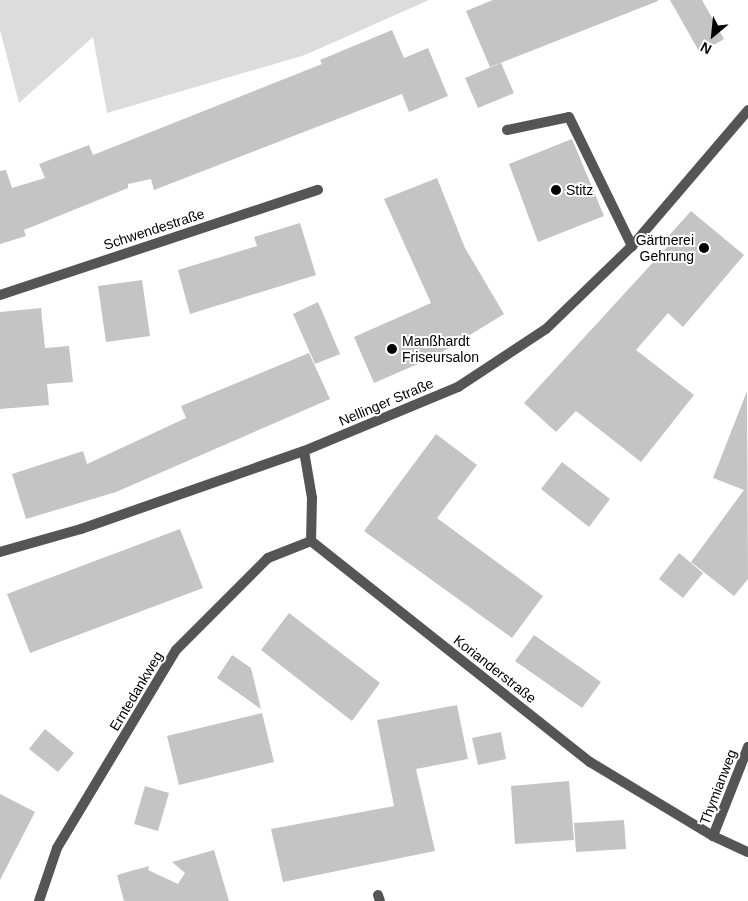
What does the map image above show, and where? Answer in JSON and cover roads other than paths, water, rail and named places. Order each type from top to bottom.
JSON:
[{"type":"street","name":"Nellinger Straße","points":[[0,552],[81,529],[304,451],[458,387],[546,329],[632,246],[748,110]]},
{"type":"street","points":[[507,130],[569,117],[632,246]]},
{"type":"street","name":"Schwendestraße","points":[[0,295],[318,190]]},
{"type":"street","points":[[304,451],[312,498],[311,541]]},
{"type":"street","name":"Korianderstraße","points":[[311,541],[590,762],[713,836],[748,852]]},
{"type":"street","name":"Erntedankweg","points":[[39,901],[57,848],[176,650],[268,558],[311,541]]},
{"type":"street","name":"Thymianweg","points":[[713,836],[748,747]]},
{"type":"place","name":"Stitz","points":[[556,190]]},
{"type":"place","name":"Gärtnerei Gehrung","points":[[704,248]]},
{"type":"place","name":"Manßhardt Friseursalon","points":[[392,349]]}]
